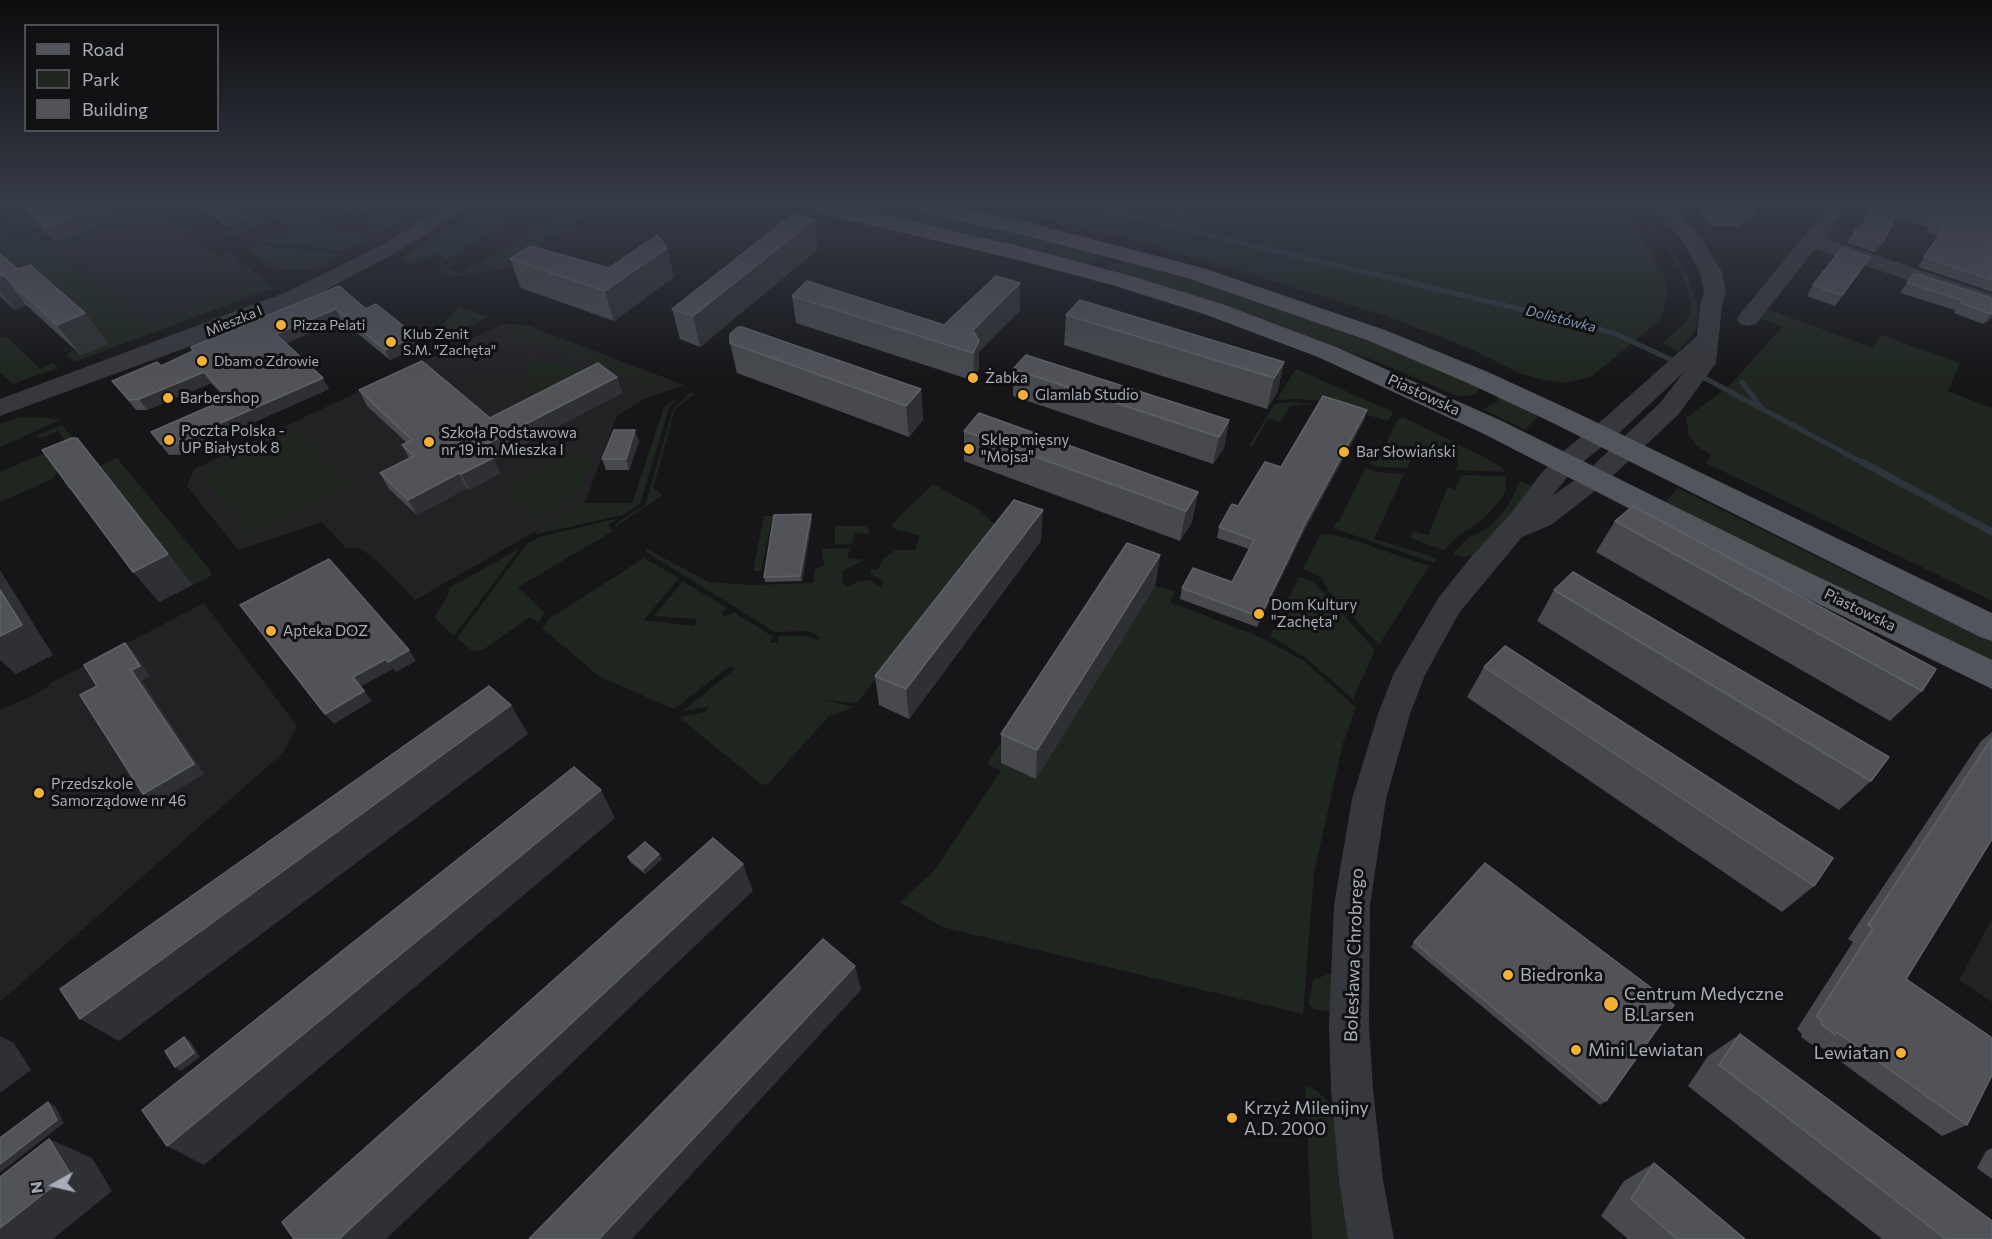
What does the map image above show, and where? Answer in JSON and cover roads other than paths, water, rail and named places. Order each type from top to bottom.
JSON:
[{"type":"main road","name":"Piastowska","points":[[1061,265],[1213,309],[1318,349],[1444,404],[1992,675]]},
{"type":"main road","points":[[1164,265],[1347,324],[1479,378],[1992,628]]},
{"type":"main road","points":[[1444,404],[1458,406],[1482,402],[1488,396],[1488,389],[1479,378]]},
{"type":"street","name":"Mieszka I","points":[[0,408],[190,339],[295,297],[357,265]]},
{"type":"street","points":[[1687,265],[1711,306]]},
{"type":"street","points":[[1612,442],[1669,409],[1679,378],[1700,352],[1711,320],[1711,306],[1715,292],[1711,272],[1707,265]]},
{"type":"street","points":[[1748,319],[1793,265]]},
{"type":"street","points":[[1884,265],[1992,301]]},
{"type":"street","name":"Bolesława Chrobrego","points":[[1371,1239],[1360,1180],[1349,1026],[1352,905],[1367,807],[1381,751],[1410,673],[1449,605],[1482,563],[1512,531],[1565,463],[1612,442]]},
{"type":"street","name":"Bolesława Chrobrego","points":[[1512,531],[1541,518],[1595,478],[1612,442]]},
{"type":"waterway","name":"Dolistówka","points":[[1335,265],[1579,323],[1616,334],[1676,362]]},
{"type":"waterway","name":"Dolistówka","points":[[1697,374],[1865,464]]},
{"type":"waterway","points":[[1742,382],[1760,406]]},
{"type":"waterway","name":"Dolistówka","points":[[1862,462],[1992,532]]},
{"type":"place","name":"Pizza Pelati","points":[[281,325]]},
{"type":"place","name":"Klub Zenit S.M. \"Zachęta\"","points":[[391,342]]},
{"type":"place","name":"Dbam o Zdrowie","points":[[202,361]]},
{"type":"place","name":"Żabka","points":[[973,378]]},
{"type":"place","name":"Glamlab Studio","points":[[1023,395]]},
{"type":"place","name":"Barbershop","points":[[168,398]]},
{"type":"place","name":"Poczta Polska - UP Białystok 8","points":[[169,440]]},
{"type":"place","name":"Szkoła Podstawowa nr 19 im. Mieszka I","points":[[429,442]]},
{"type":"place","name":"Sklep mięsny \"Mojsa\"","points":[[969,449]]},
{"type":"place","name":"Bar Słowiański","points":[[1344,452]]},
{"type":"place","name":"Dom Kultury \"Zachęta\"","points":[[1259,614]]},
{"type":"place","name":"Apteka DOZ","points":[[271,631]]},
{"type":"place","name":"Przedszkole Samorządowe nr 46","points":[[39,793]]},
{"type":"place","name":"Biedronka","points":[[1508,975]]},
{"type":"place","name":"Centrum Medyczne B.Larsen","points":[[1611,1004]]},
{"type":"place","name":"Mini Lewiatan","points":[[1576,1050]]},
{"type":"place","name":"Lewiatan","points":[[1901,1053]]},
{"type":"place","name":"Krzyż Milenijny A.D. 2000","points":[[1232,1118]]}]
